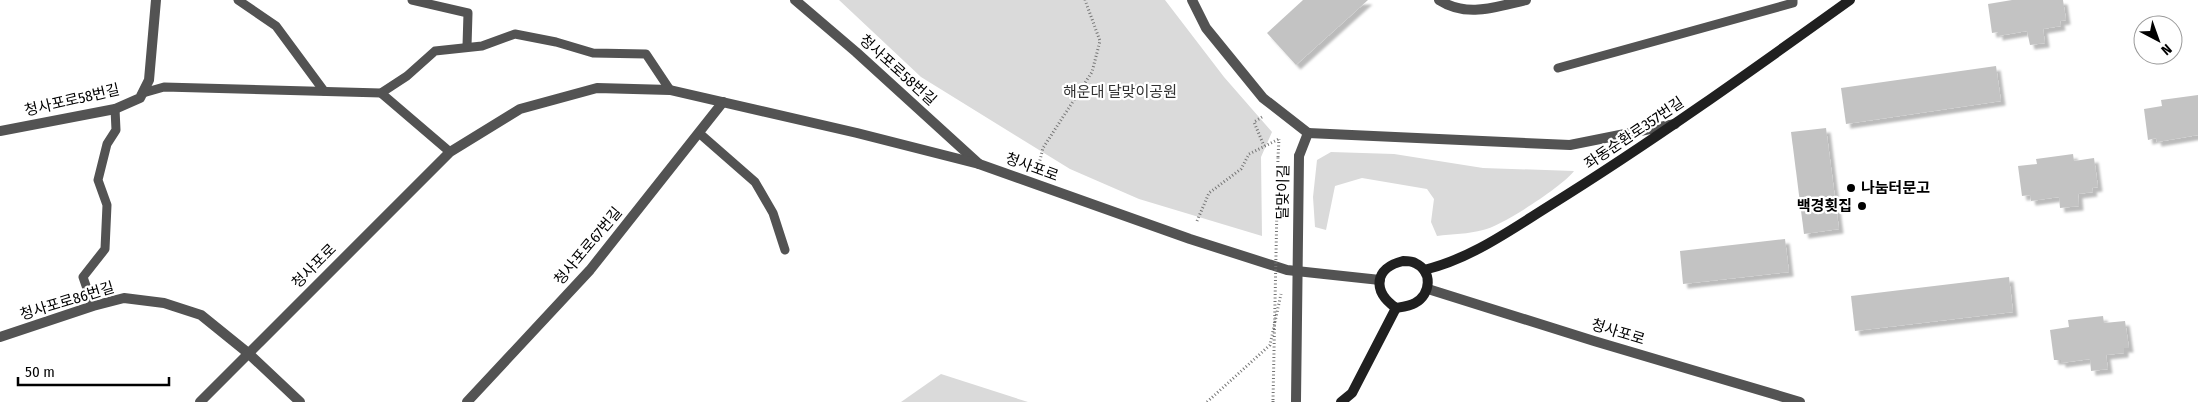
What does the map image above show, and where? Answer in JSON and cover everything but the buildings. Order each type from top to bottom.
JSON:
[{"type":"main road","name":"좌동순환로357번길","points":[[1424,270],[1443,266],[1473,252],[1604,172],[1850,0]]},
{"type":"main road","points":[[1340,402],[1352,393],[1396,308],[1415,303],[1428,289],[1428,280],[1424,270],[1415,263],[1403,260],[1391,264],[1382,272],[1380,291],[1386,301],[1396,308]]},
{"type":"street","name":"청사포로58번길","points":[[0,131],[115,109],[140,98],[149,80],[156,0]]},
{"type":"street","name":"청사포로58번길","points":[[796,0],[979,164]]},
{"type":"street","points":[[1192,0],[1206,28],[1263,98],[1308,132],[1570,144],[1675,124]]},
{"type":"street","points":[[1439,0],[1451,8],[1473,11],[1506,2],[1526,0]]},
{"type":"street","name":"청사포로","points":[[200,402],[450,152],[520,109],[597,88],[670,90],[979,164],[1287,270],[1380,280]]},
{"type":"street","name":"청사포로67번길","points":[[468,402],[590,270],[723,102]]},
{"type":"street","name":"달맞이길","points":[[1296,402],[1299,156],[1308,132]]},
{"type":"street","name":"청사포로","points":[[1428,289],[1594,341],[1800,402]]},
{"type":"street","name":"청사포로86번길","points":[[0,337],[93,306],[124,298],[164,303],[201,315],[248,353],[300,402]]},
{"type":"lane","points":[[238,0],[276,26],[324,91]]},
{"type":"lane","points":[[412,0],[468,13],[467,46]]},
{"type":"lane","points":[[1558,68],[1793,3],[1792,0]]},
{"type":"lane","points":[[143,93],[164,87],[381,93],[407,76],[435,51],[467,46],[482,46],[515,34],[556,42],[593,53],[646,54],[670,90]]},
{"type":"lane","points":[[381,93],[450,152]]},
{"type":"lane","points":[[93,306],[83,277],[105,249],[107,205],[98,180],[108,144],[116,130],[115,109]]},
{"type":"lane","points":[[699,132],[754,182],[773,213],[785,250]]},
{"type":"path","points":[[1039,164],[1043,148],[1092,72],[1100,41],[1085,0]]},
{"type":"path","points":[[1262,117],[1254,122],[1264,146]]},
{"type":"path","points":[[1197,221],[1208,193],[1241,169],[1249,154],[1280,138],[1273,401]]},
{"type":"path","points":[[1207,402],[1270,345],[1281,292]]},
{"type":"green space","name":"해운대 달맞이공원","points":[[839,0],[1165,0],[1224,77],[1272,132],[1261,157],[1262,236],[1139,199],[1070,169],[921,77]]},
{"type":"green space","points":[[1331,152],[1394,154],[1483,168],[1574,171],[1568,178],[1545,195],[1517,214],[1492,227],[1472,232],[1437,236],[1431,222],[1434,199],[1427,189],[1362,178],[1335,186],[1326,230],[1315,227],[1313,197],[1317,160]]},
{"type":"green space","points":[[941,374],[1028,402],[901,402]]},
{"type":"place","name":"나눔터문고","points":[[1851,188]]},
{"type":"place","name":"백경횟집","points":[[1862,206]]}]
